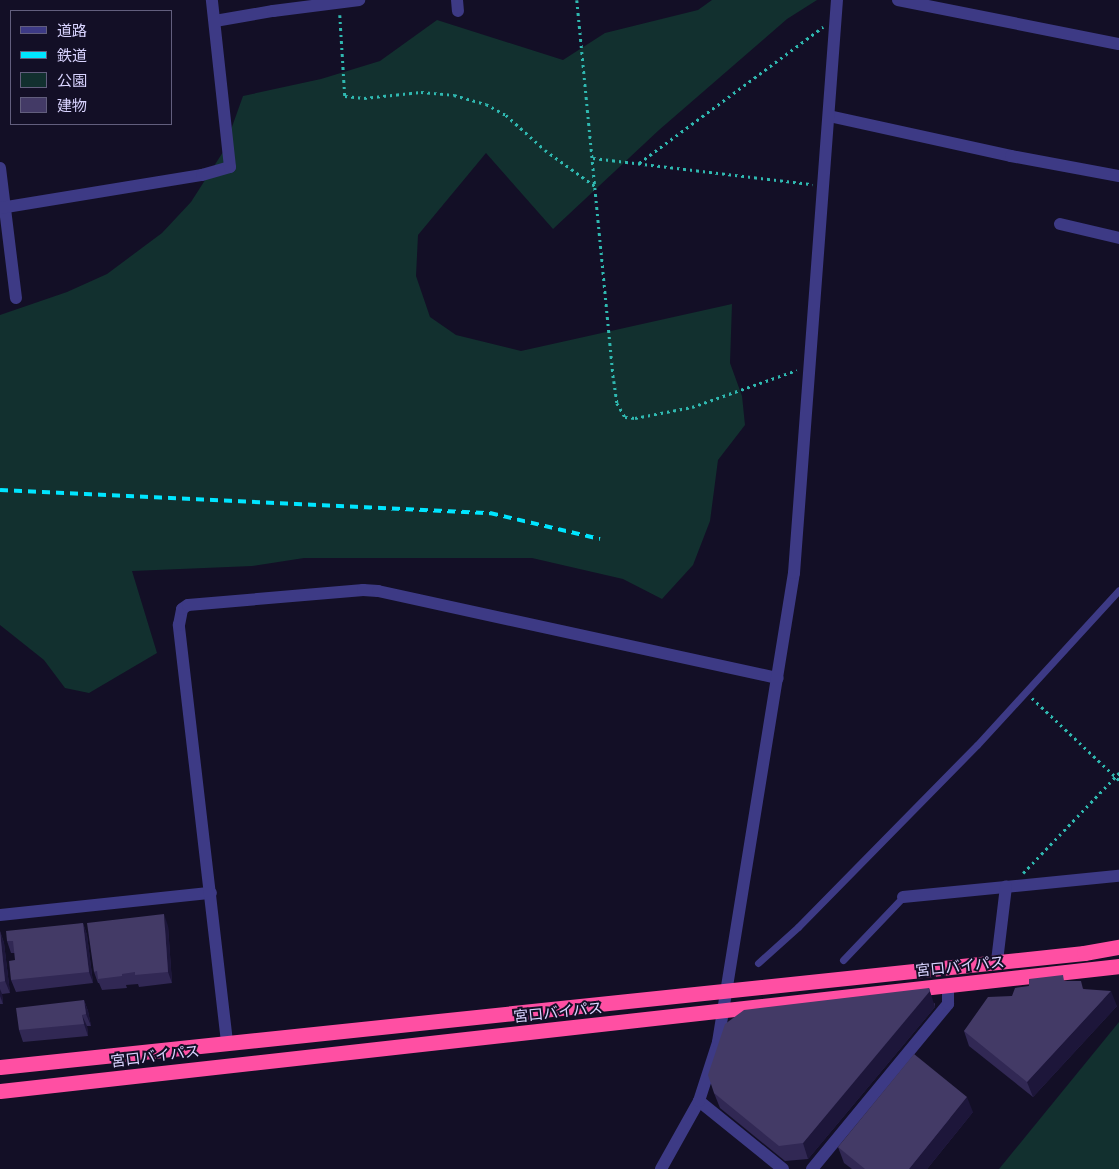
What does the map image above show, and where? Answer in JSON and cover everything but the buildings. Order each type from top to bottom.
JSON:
[{"type":"highway","name":"宮口バイパス","points":[[0,1067],[1084,953],[1119,947]]},
{"type":"highway","name":"宮口バイパス","points":[[0,1091],[1119,966]]},
{"type":"street","points":[[2,207],[174,180],[230,167],[212,0]]},
{"type":"street","points":[[215,21],[359,0]]},
{"type":"street","points":[[661,1169],[674,1149],[699,1101],[714,1056],[728,989],[794,573],[837,0]]},
{"type":"street","points":[[898,0],[1119,44]]},
{"type":"street","points":[[829,116],[1011,156],[1119,176]]},
{"type":"street","points":[[0,168],[2,207],[16,298]]},
{"type":"street","points":[[1060,224],[1119,238]]},
{"type":"street","points":[[227,1042],[179,625],[182,610],[188,605],[363,590],[378,591],[778,678]]},
{"type":"street","points":[[903,897],[1119,876]]},
{"type":"street","points":[[997,961],[1006,886]]},
{"type":"street","points":[[0,915],[211,893]]},
{"type":"street","points":[[812,1169],[948,1004],[948,985]]},
{"type":"street","points":[[699,1101],[783,1169]]},
{"type":"lane","points":[[758,963],[798,927],[915,808],[1026,692],[1119,590]]},
{"type":"lane","points":[[843,960],[903,897]]},
{"type":"path","points":[[577,0],[614,381],[617,403],[625,417],[635,418],[692,407],[810,366]]},
{"type":"path","points":[[339,2],[345,96],[364,98],[421,92],[454,95],[486,104],[506,115],[545,150],[595,186]]},
{"type":"path","points":[[639,163],[835,18]]},
{"type":"path","points":[[593,158],[823,185]]},
{"type":"path","points":[[1026,692],[1119,780]]},
{"type":"path","points":[[1006,886],[1031,866],[1119,773]]},
{"type":"green space","points":[[712,0],[817,0],[787,19],[659,130],[553,229],[486,153],[418,235],[416,276],[430,317],[456,335],[521,351],[732,304],[730,363],[742,396],[745,425],[718,460],[710,521],[693,565],[662,599],[623,579],[532,558],[304,558],[252,566],[132,571],[157,653],[89,693],[65,688],[44,660],[0,625],[0,315],[67,292],[107,274],[162,233],[191,202],[223,152],[243,96],[321,79],[380,61],[437,20],[563,60],[605,33],[698,10]]},
{"type":"green space","points":[[1119,1022],[1119,1169],[999,1169]]},
{"type":"railway","points":[[0,490],[490,513],[600,539]]}]
